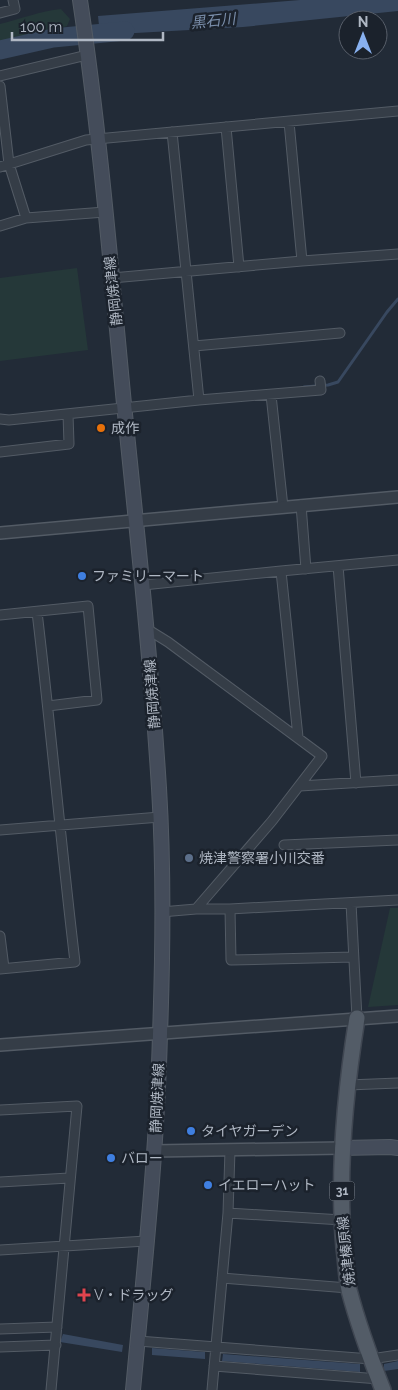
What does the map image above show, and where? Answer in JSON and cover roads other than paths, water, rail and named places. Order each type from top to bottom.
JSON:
[{"type":"main road","name":"静岡焼津線","points":[[81,6],[98,139],[147,629],[160,818],[162,912],[160,1033],[154,1151],[133,1390]]},
{"type":"main road","name":"焼津榛原線","points":[[357,1018],[351,1054],[342,1148],[342,1220],[348,1288],[376,1372]]},
{"type":"main road","points":[[342,1148],[396,1147]]},
{"type":"street","points":[[0,13],[15,9],[13,0]]},
{"type":"street","points":[[0,76],[87,55]]},
{"type":"street","points":[[0,86],[5,166],[26,218]]},
{"type":"street","points":[[5,166],[86,140],[289,122],[398,110]]},
{"type":"street","points":[[289,122],[302,261]]},
{"type":"street","points":[[226,127],[239,267]]},
{"type":"street","points":[[172,132],[199,400]]},
{"type":"street","points":[[0,226],[26,218],[105,212]]},
{"type":"street","points":[[112,278],[398,254]]},
{"type":"street","points":[[194,346],[340,333]]},
{"type":"street","points":[[0,418],[9,420],[199,400],[321,390],[320,385]]},
{"type":"street","points":[[271,394],[283,507]]},
{"type":"street","points":[[0,452],[69,444],[68,414]]},
{"type":"street","points":[[0,533],[398,497]]},
{"type":"street","points":[[301,505],[306,569]]},
{"type":"street","points":[[142,585],[398,560]]},
{"type":"street","points":[[338,566],[356,783]]},
{"type":"street","points":[[281,571],[298,737]]},
{"type":"street","points":[[0,615],[88,606],[97,700],[48,706]]},
{"type":"street","points":[[0,936],[2,968],[75,962],[37,612]]},
{"type":"street","points":[[147,629],[168,642],[322,756],[300,786],[196,909]]},
{"type":"street","points":[[300,786],[398,780]]},
{"type":"street","points":[[0,830],[160,818]]},
{"type":"street","points":[[284,845],[398,840]]},
{"type":"street","points":[[162,912],[398,900]]},
{"type":"street","points":[[351,903],[357,1018]]},
{"type":"street","points":[[230,909],[231,960],[353,957]]},
{"type":"street","points":[[0,1045],[398,1016]]},
{"type":"street","points":[[348,1085],[398,1083]]},
{"type":"street","points":[[0,1110],[77,1106],[51,1390]]},
{"type":"street","points":[[154,1151],[342,1148]]},
{"type":"street","points":[[212,1390],[228,1212],[230,1150]]},
{"type":"street","points":[[0,1182],[69,1178]]},
{"type":"street","points":[[228,1212],[342,1220]]},
{"type":"street","points":[[0,1250],[146,1241]]},
{"type":"street","points":[[222,1278],[348,1288]]},
{"type":"street","points":[[0,1329],[57,1327]]},
{"type":"street","points":[[138,1341],[216,1347],[376,1372]]},
{"type":"street","points":[[0,1348],[56,1346]]},
{"type":"street","points":[[214,1366],[376,1372],[398,1355]]},
{"type":"water","points":[[300,0],[398,0],[398,11],[338,10],[338,17],[243,27],[100,35],[98,16]]},
{"type":"water","points":[[63,1334],[123,1345],[122,1352],[60,1342]]},
{"type":"water","points":[[152,1348],[205,1352],[205,1359],[152,1355]]},
{"type":"water","points":[[223,1354],[360,1364],[360,1372],[222,1361]]},
{"type":"water","points":[[398,1361],[398,1369],[384,1371],[384,1364]]},
{"type":"waterway","name":"黒石川","points":[[0,50],[53,38],[125,31]]},
{"type":"waterway","points":[[304,387],[328,385],[338,382],[398,299]]},
{"type":"place","name":"成作","points":[[101,428]]},
{"type":"place","name":"ファミリーマート","points":[[82,576]]},
{"type":"place","name":"焼津警察署小川交番","points":[[189,858]]},
{"type":"place","name":"タイヤガーデン","points":[[191,1131]]},
{"type":"place","name":"バロー","points":[[111,1158]]},
{"type":"place","name":"イエローハット","points":[[208,1185]]},
{"type":"place","name":"V・ドラッグ","points":[[84,1295]]}]
